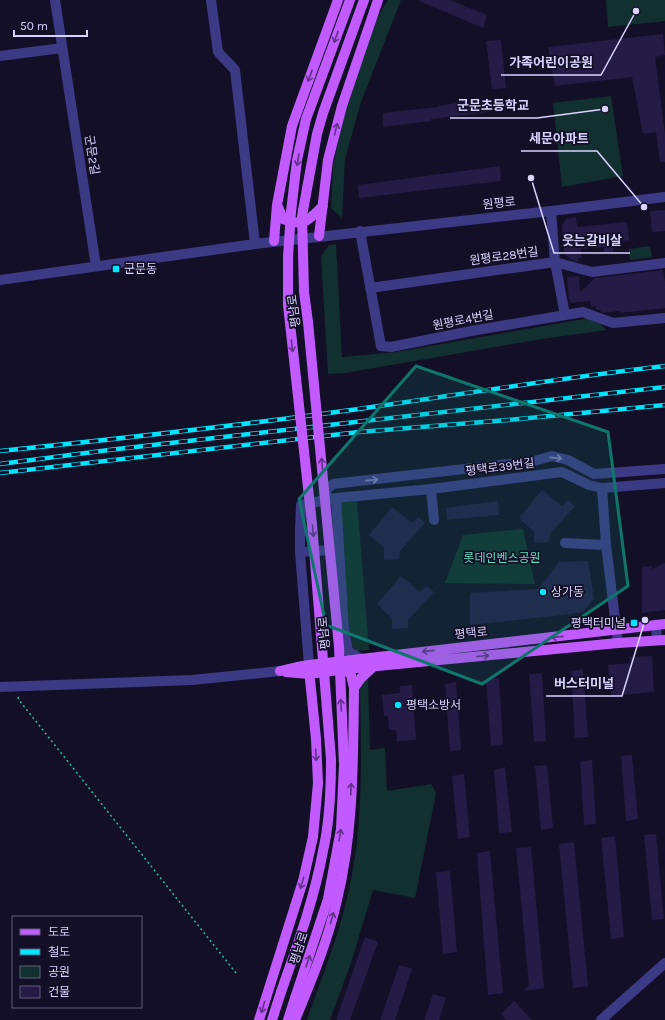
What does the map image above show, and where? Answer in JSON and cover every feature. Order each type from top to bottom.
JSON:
[{"type":"main road","points":[[274,241],[277,205],[292,126],[338,0]]},
{"type":"main road","name":"평남로","points":[[272,1020],[310,906],[324,850],[331,789],[331,759],[312,524],[288,305],[291,212],[297,160],[306,119],[350,0]]},
{"type":"main road","name":"평남로","points":[[288,1020],[330,892],[341,829],[344,765],[338,647],[304,292],[302,216],[317,134],[323,113],[364,0]]},
{"type":"main road","points":[[319,236],[328,160],[342,106],[378,0]]},
{"type":"main road","points":[[277,205],[283,219],[295,224],[307,222],[323,206]]},
{"type":"main road","name":"평택로","points":[[341,667],[362,659],[661,624]]},
{"type":"main road","name":"평택로","points":[[309,665],[341,667],[374,666],[661,640]]},
{"type":"main road","name":"평택로","points":[[280,671],[296,667],[322,664]]},
{"type":"main road","points":[[259,1020],[303,880],[313,837],[318,783],[316,739],[309,665],[280,671]]},
{"type":"main road","points":[[354,688],[361,678],[374,666]]},
{"type":"main road","points":[[295,1020],[329,930],[338,899],[350,824],[354,688],[351,676],[341,667]]},
{"type":"street","name":"군문2길","points":[[55,0],[96,266]]},
{"type":"street","points":[[211,0],[218,52],[235,70],[255,244]]},
{"type":"street","points":[[0,56],[62,48]]},
{"type":"street","name":"원평로","points":[[360,231],[551,211],[665,197]]},
{"type":"street","points":[[551,211],[556,262],[565,315]]},
{"type":"street","points":[[0,280],[274,241],[360,231]]},
{"type":"street","name":"원평로4번길","points":[[360,231],[381,346],[391,347],[471,331],[582,312],[613,323],[665,318]]},
{"type":"street","name":"원평로28번길","points":[[370,288],[556,262],[592,272],[665,263]]},
{"type":"street","points":[[362,659],[348,651],[344,630],[331,499],[326,490],[333,484],[534,461],[552,456],[568,460],[594,474],[665,469]]},
{"type":"street","name":"평택로39번길","points":[[300,552],[301,504],[331,499],[562,472],[589,485],[602,488],[665,483]]},
{"type":"street","points":[[431,488],[434,520]]},
{"type":"street","points":[[602,488],[606,545],[618,630],[618,643]]},
{"type":"street","points":[[331,499],[334,583],[342,606]]},
{"type":"street","points":[[565,543],[606,545]]},
{"type":"street","points":[[309,665],[300,552],[332,550]]},
{"type":"street","points":[[301,563],[308,577],[314,653],[325,667],[341,667]]},
{"type":"street","points":[[661,624],[661,640]]},
{"type":"street","points":[[0,687],[192,680],[280,671]]},
{"type":"street","points":[[601,1020],[665,963]]},
{"type":"path","points":[[14,687],[19,700],[236,973]]},
{"type":"highlighted area","points":[[416,366],[608,432],[628,586],[482,684],[326,625],[299,499]]},
{"type":"green space","points":[[388,0],[401,0],[361,102],[345,159],[342,218],[331,208],[333,166],[345,107],[376,19]]},
{"type":"green space","points":[[606,0],[665,0],[665,21],[608,27]]},
{"type":"green space","points":[[611,96],[623,176],[562,187],[553,103]]},
{"type":"green space","points":[[336,244],[342,357],[396,352],[589,318],[598,321],[606,330],[542,339],[345,373],[328,374],[321,256],[329,245]]},
{"type":"green space","points":[[650,246],[652,257],[630,260],[629,249]]},
{"type":"green space","points":[[357,501],[369,650],[357,651],[350,644],[340,503]]},
{"type":"green space","name":"롯데인벤스공원","points":[[523,529],[535,584],[445,583],[463,535]]},
{"type":"green space","points":[[368,679],[370,750],[385,748],[387,791],[431,784],[436,793],[415,898],[373,890],[351,963],[330,1020],[307,1020],[342,919],[350,884],[358,835],[360,810],[360,685],[363,680]]},
{"type":"building","points":[[417,0],[450,0],[487,15],[483,28]]},
{"type":"building","points":[[663,34],[665,55],[655,57],[665,134],[665,162],[660,162],[656,132],[643,134],[632,77],[555,86],[548,47]]},
{"type":"building","points":[[501,40],[506,88],[492,89],[486,41]]},
{"type":"building","points":[[487,98],[490,112],[431,119],[431,121],[383,127],[383,113],[438,107]]},
{"type":"building","points":[[500,166],[501,181],[359,198],[358,185]]},
{"type":"building","points":[[665,210],[665,231],[652,232],[650,211]]},
{"type":"building","points":[[576,217],[577,227],[627,222],[629,240],[613,242],[613,252],[604,252],[604,247],[581,249],[582,258],[578,258],[578,262],[571,260],[564,253],[562,226],[566,219]]},
{"type":"building","points":[[663,270],[665,282],[665,308],[620,313],[619,311],[604,313],[600,310],[596,310],[596,306],[591,307],[591,301],[569,303],[571,301],[569,300],[567,277],[579,276],[580,292],[595,278]]},
{"type":"building","points":[[542,490],[562,506],[568,500],[575,506],[550,534],[549,542],[534,543],[534,532],[519,518]]},
{"type":"building","points":[[498,501],[499,515],[447,520],[446,508]]},
{"type":"building","points":[[392,507],[412,523],[418,517],[425,523],[400,551],[399,559],[384,560],[384,548],[369,535]]},
{"type":"building","name":"상가동","points":[[588,561],[594,599],[583,612],[470,625],[470,593],[538,589],[559,562]]},
{"type":"building","points":[[665,563],[665,610],[642,613],[642,567],[652,566],[652,569]]},
{"type":"building","points":[[401,576],[420,592],[426,586],[434,592],[408,620],[408,628],[392,629],[392,618],[377,604]]},
{"type":"building","points":[[652,656],[654,692],[611,696],[608,665],[630,663],[630,657]]},
{"type":"building","points":[[583,669],[588,737],[575,738],[571,671]]},
{"type":"building","points":[[542,673],[546,741],[534,742],[529,674]]},
{"type":"building","points":[[499,678],[503,745],[491,746],[486,679]]},
{"type":"building","points":[[456,682],[461,750],[450,751],[445,684]]},
{"type":"building","name":"평택소방서","points":[[412,685],[416,740],[397,741],[396,730],[389,730],[388,716],[384,716],[382,695],[400,693],[400,686]]},
{"type":"building","points":[[632,755],[638,819],[626,821],[621,756]]},
{"type":"building","points":[[592,760],[596,824],[584,825],[580,762]]},
{"type":"building","points":[[547,765],[553,828],[541,830],[535,766]]},
{"type":"building","points":[[505,767],[512,832],[499,833],[494,770]]},
{"type":"building","points":[[464,774],[470,837],[458,839],[452,776]]},
{"type":"building","points":[[656,834],[664,919],[652,920],[644,835]]},
{"type":"building","points":[[615,836],[624,937],[611,939],[601,838]]},
{"type":"building","points":[[574,842],[588,986],[573,988],[559,844]]},
{"type":"building","points":[[531,847],[544,988],[524,991],[529,985],[516,848]]},
{"type":"building","points":[[490,851],[503,993],[488,995],[477,853]]},
{"type":"building","points":[[450,871],[457,952],[443,954],[436,872]]},
{"type":"building","points":[[365,937],[378,942],[350,1020],[336,1020]]},
{"type":"building","points":[[399,965],[412,969],[395,1020],[380,1020]]},
{"type":"building","points":[[433,994],[446,998],[439,1020],[424,1020]]},
{"type":"building","points":[[514,1001],[532,1020],[506,1020],[501,1014]]},
{"type":"railway","points":[[0,451],[132,437],[351,410],[547,381],[665,366]]},
{"type":"railway","points":[[0,464],[109,450],[665,387]]},
{"type":"railway","points":[[0,473],[359,432],[665,405]]},
{"type":"place","name":"가족어린이공원","points":[[636,11]]},
{"type":"place","name":"군문초등학교","points":[[605,109]]},
{"type":"place","name":"웃는갈비살","points":[[531,178]]},
{"type":"place","name":"세문아파트","points":[[644,207]]},
{"type":"place","name":"군문동","points":[[116,269]]},
{"type":"place","name":"상가동","points":[[543,592]]},
{"type":"place","name":"버스터미널","points":[[645,620]]},
{"type":"place","name":"평택터미널","points":[[634,623]]},
{"type":"place","name":"평택소방서","points":[[398,705]]}]
